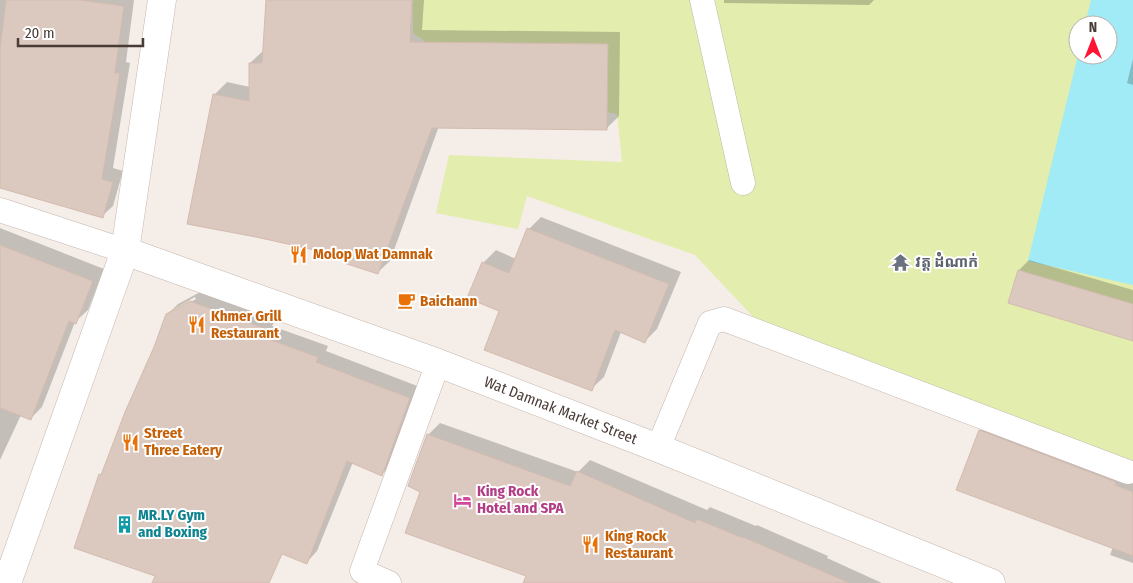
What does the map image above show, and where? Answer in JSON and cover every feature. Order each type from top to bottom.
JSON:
[{"type":"street","points":[[7,583],[125,251],[162,0]]},
{"type":"street","name":"Wat Damnak Market Street","points":[[125,251],[438,363],[658,448],[991,583]]},
{"type":"lane","points":[[702,0],[743,184]]},
{"type":"lane","points":[[0,210],[125,251]]},
{"type":"lane","points":[[658,448],[710,323],[724,319],[1128,472]]},
{"type":"lane","points":[[389,583],[362,571],[438,363]]},
{"type":"green space","name":"វត្ត ដំំណាក់","points":[[413,0],[1133,0],[1133,468],[757,321],[695,255],[527,196],[518,229],[436,213],[449,155],[622,162],[617,114],[502,96],[413,33]]},
{"type":"water","points":[[1091,0],[1133,0],[1133,285],[1028,261],[1076,65],[1118,65],[1118,15],[1087,15]]},
{"type":"building","points":[[6,0],[80,0],[124,6],[115,73],[120,73],[102,179],[113,182],[103,218],[0,188],[0,48]]},
{"type":"building","points":[[266,0],[412,0],[410,42],[608,44],[607,130],[432,128],[378,274],[344,263],[346,257],[187,224],[213,94],[249,101],[249,63],[262,63]]},
{"type":"building","points":[[527,228],[669,284],[645,343],[615,330],[592,391],[484,350],[499,311],[467,298],[482,262],[509,273]]},
{"type":"building","points":[[0,245],[93,281],[76,324],[69,321],[31,420],[0,408]]},
{"type":"building","points":[[1018,270],[1133,304],[1133,341],[1008,303]]},
{"type":"building","points":[[190,301],[266,329],[263,337],[318,357],[316,362],[410,398],[382,476],[347,461],[307,564],[282,554],[269,583],[152,583],[155,576],[74,548],[99,474],[101,475],[166,314]]},
{"type":"building","points":[[979,430],[1116,482],[1115,485],[1133,492],[1133,556],[956,490]]},
{"type":"building","points":[[427,434],[570,486],[577,471],[695,523],[697,519],[850,583],[523,583],[526,576],[405,533],[420,492],[408,486]]},
{"type":"place","name":"Molop Wat Damnak","points":[[299,254]]},
{"type":"place","name":"វត្ត ដំំណាក់","points":[[901,262]]},
{"type":"place","name":"Baichann","points":[[406,301]]},
{"type":"place","name":"Khmer Grill Restaurant","points":[[197,325]]},
{"type":"place","name":"Street Three Eatery","points":[[130,442]]},
{"type":"place","name":"King Rock Hotel and SPA","points":[[463,500]]},
{"type":"place","name":"MR.LY Gym and Boxing","points":[[124,524]]},
{"type":"place","name":"King Rock Restaurant","points":[[591,545]]}]
